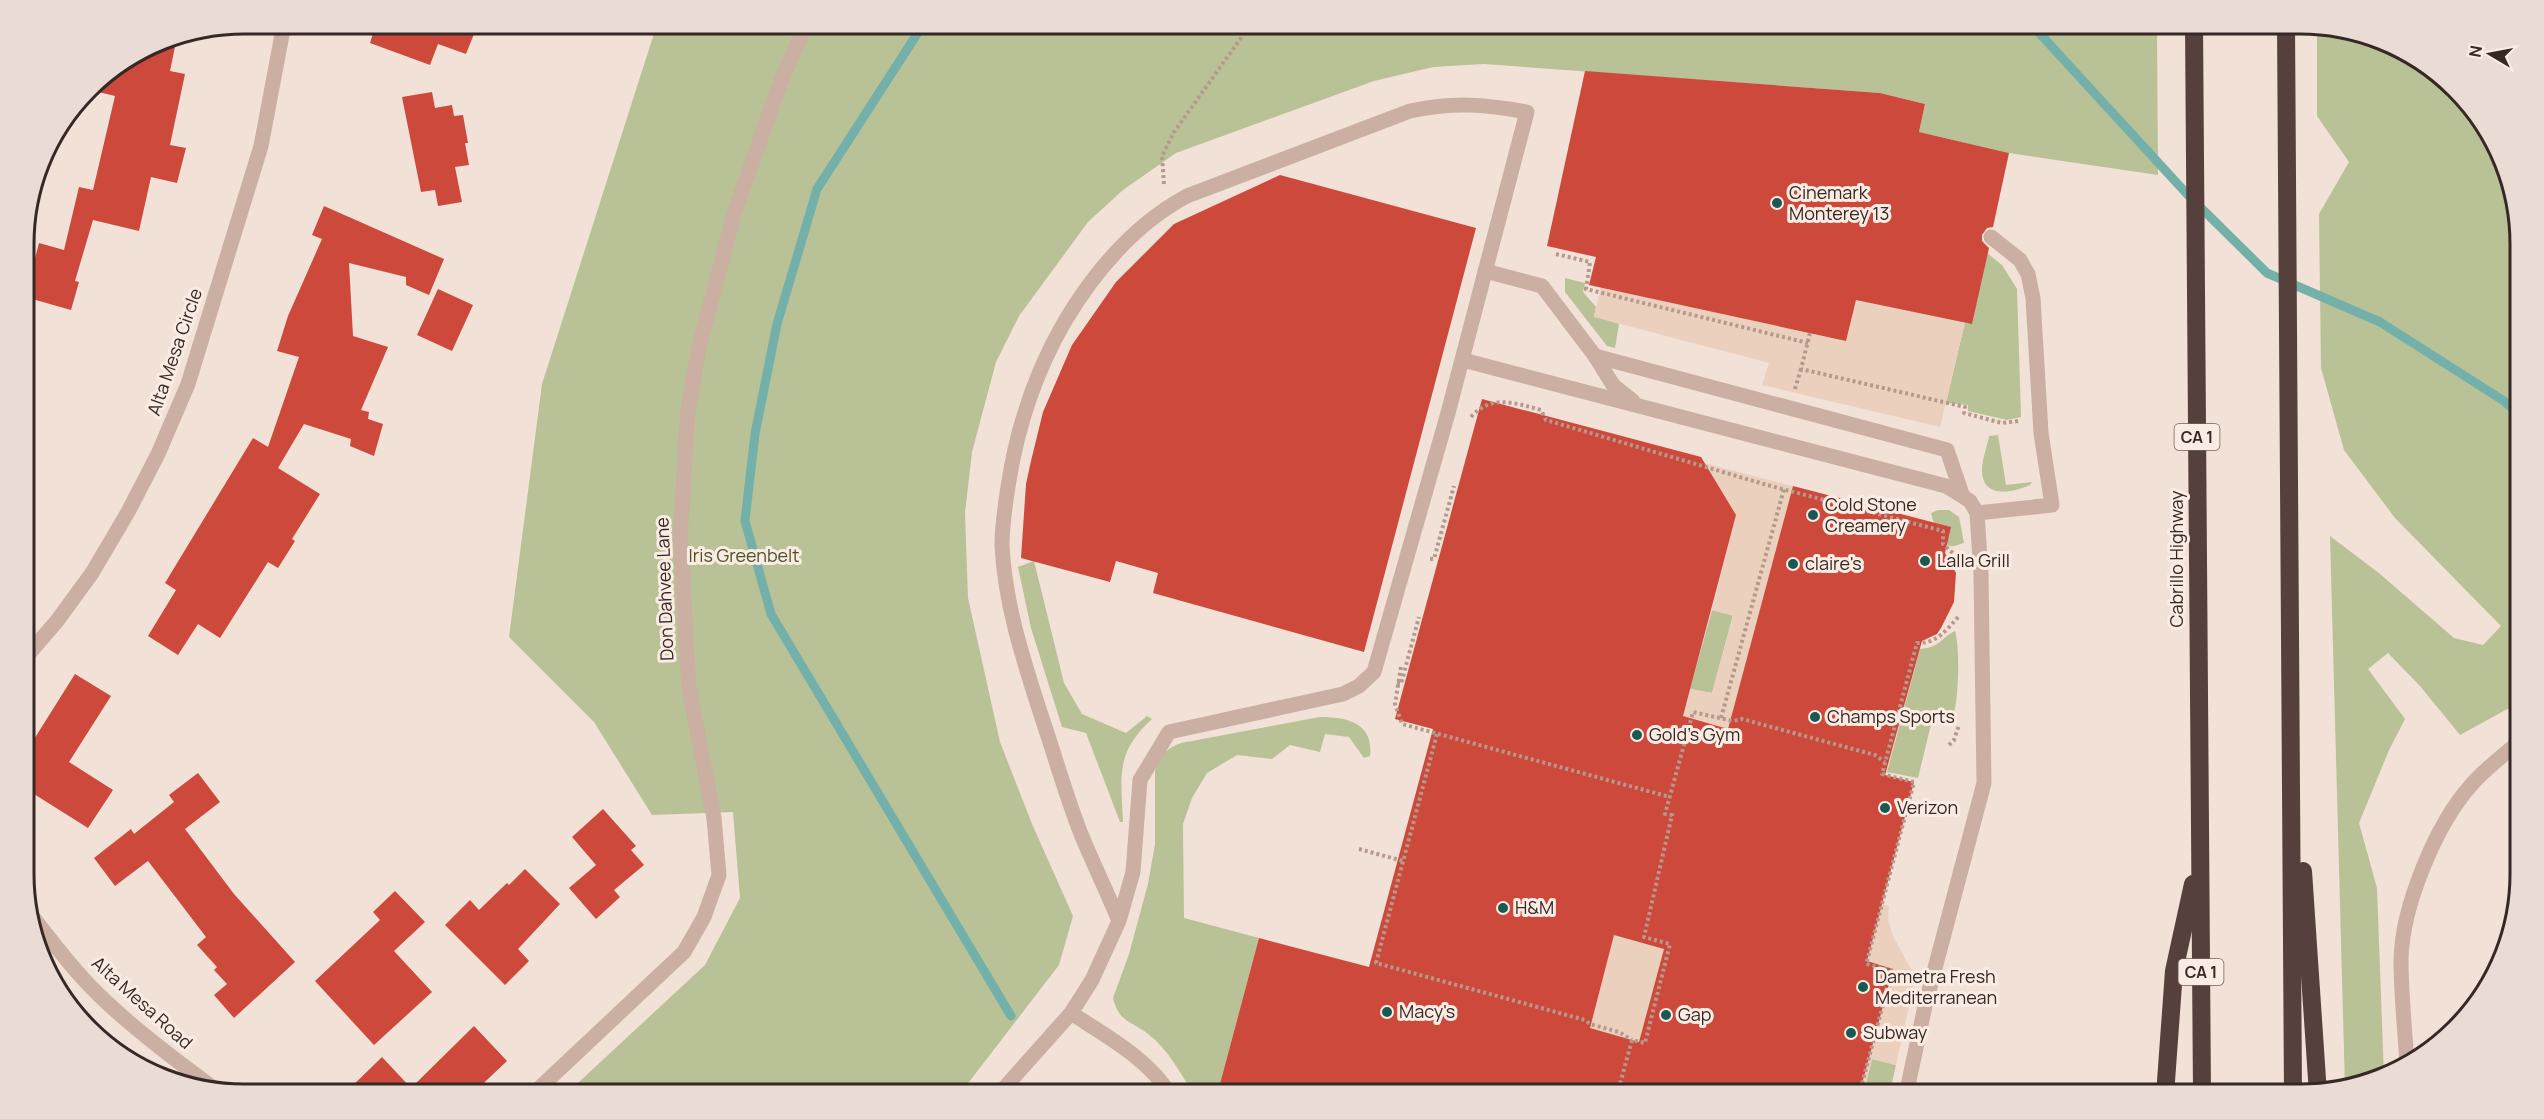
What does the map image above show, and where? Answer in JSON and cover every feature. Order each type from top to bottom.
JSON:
[{"type":"highway","name":"Cabrillo Highway","points":[[2194,34],[2202,1084]]},
{"type":"highway","points":[[2286,34],[2293,1084]]},
{"type":"highway","points":[[2291,696],[2318,1083]]},
{"type":"highway","points":[[2166,1084],[2174,971],[2200,850]]},
{"type":"street","name":"Alta Mesa Circle","points":[[34,647],[93,573],[158,454],[188,384],[261,146],[282,34]]},
{"type":"street","name":"Don Dahvee Lane","points":[[544,1084],[684,952],[704,917],[719,875],[714,818],[689,688],[680,536],[688,410],[699,347],[734,214],[779,86],[802,34]]},
{"type":"street","points":[[1008,1084],[1071,1013],[1092,980],[1119,921],[1133,872],[1140,780],[1169,732],[1343,694],[1359,686],[1374,672],[1463,360],[1527,112],[1465,104],[1440,105],[1410,111],[1213,185],[1170,205],[1123,244],[1098,273],[1053,342],[1025,406],[1016,441],[1005,507],[1002,543],[1008,597],[1028,674],[1081,833],[1119,921]]},
{"type":"street","points":[[1977,513],[2052,505],[2040,418],[2033,309],[2028,274],[2020,260],[1991,237]]},
{"type":"street","points":[[1485,271],[1542,286],[1614,384],[1638,405]]},
{"type":"street","points":[[1595,356],[1947,450],[1962,494]]},
{"type":"street","points":[[1463,360],[1930,482],[1962,494],[1970,501],[1977,513],[1981,575],[1984,783],[1925,1006],[1908,1084]]},
{"type":"street","points":[[2406,1055],[2401,958],[2412,895],[2434,842],[2450,811],[2472,783],[2510,750]]},
{"type":"street","name":"Alta Mesa Road","points":[[42,930],[99,995],[140,1032],[203,1080]]},
{"type":"street","points":[[1071,1013],[1127,1050],[1161,1084]]},
{"type":"path","points":[[1170,205],[1163,183],[1162,156],[1174,132],[1244,34]]},
{"type":"path","points":[[1557,254],[1590,262],[1586,290],[1808,343]]},
{"type":"path","points":[[1794,393],[1810,333]]},
{"type":"path","points":[[1801,369],[1965,407],[1964,413],[2002,423],[2040,418]]},
{"type":"path","points":[[1466,423],[1479,408],[1503,400],[1541,410],[1546,420],[1784,489],[1943,531],[1943,544],[1952,550],[1962,564]]},
{"type":"path","points":[[1427,570],[1452,486],[1434,559]]},
{"type":"path","points":[[1720,718],[1784,489]]},
{"type":"path","points":[[1961,604],[1961,630]]},
{"type":"path","points":[[1862,1084],[1890,970],[1866,964],[1914,782],[1882,774],[1917,644],[1928,644],[1937,639],[1961,614]]},
{"type":"path","points":[[1417,616],[1397,683],[1395,704],[1402,724],[1670,797]]},
{"type":"path","points":[[1437,734],[1376,963],[1585,1020],[1590,1024],[1645,1043],[1670,944],[1644,937],[1672,815],[1665,814],[1693,712],[1733,721],[1742,719],[1875,755],[1885,762]]},
{"type":"path","points":[[1949,745],[1954,740],[1960,718]]},
{"type":"path","points":[[1359,849],[1403,861]]},
{"type":"path","points":[[1620,1084],[1632,1040]]},
{"type":"green space","name":"Iris Greenbelt","points":[[654,34],[2157,34],[2158,175],[2009,153],[1919,132],[1925,104],[1880,93],[1484,64],[1433,67],[1374,81],[1176,153],[1123,190],[1088,222],[1019,316],[996,362],[972,452],[965,513],[968,598],[1000,742],[1032,824],[1073,916],[1059,965],[967,1084],[577,1084],[705,965],[740,898],[733,812],[652,815],[594,722],[509,637],[542,384]]},
{"type":"green space","points":[[2317,35],[2354,42],[2380,50],[2427,78],[2448,96],[2466,117],[2494,164],[2508,217],[2510,244],[2510,708],[2460,735],[2420,686],[2388,653],[2368,669],[2405,719],[2389,750],[2359,823],[2377,888],[2384,1066],[2345,1079],[2330,536],[2380,574],[2454,638],[2483,645],[2501,626],[2395,518],[2344,450],[2321,368],[2319,214],[2349,162],[2317,116]]},
{"type":"green space","points":[[1987,253],[2002,265],[2017,289],[2021,417],[2007,420],[1968,411],[1968,405],[1946,403],[1965,322],[1972,323]]},
{"type":"green space","points":[[1565,278],[1585,283],[1583,292],[1596,307],[1594,316],[1619,324],[1615,348],[1607,346],[1565,292]]},
{"type":"green space","points":[[1998,435],[2006,485],[2032,482],[2030,485],[2007,491],[1992,490],[1987,486],[1982,470],[1984,457],[1989,436]]},
{"type":"green space","points":[[1938,510],[1949,510],[1959,517],[1964,543],[1952,546],[1943,541],[1931,513]]},
{"type":"green space","points":[[1034,561],[1064,683],[1082,714],[1126,733],[1147,716],[1152,719],[1140,731],[1126,754],[1121,791],[1123,822],[1120,822],[1086,733],[1062,727],[1031,628],[1018,567]]},
{"type":"green space","points":[[1712,610],[1733,615],[1712,693],[1690,689]]},
{"type":"green space","points":[[1955,631],[1958,673],[1957,698],[1953,716],[1934,712],[1918,778],[1887,772],[1920,649],[1937,644]]},
{"type":"green space","points":[[1320,717],[1340,718],[1357,724],[1368,736],[1370,745],[1370,756],[1364,758],[1349,737],[1325,734],[1320,752],[1290,745],[1272,759],[1237,755],[1207,773],[1192,798],[1183,824],[1184,918],[1259,938],[1220,1084],[1187,1084],[1162,1047],[1148,1034],[1122,1017],[1113,998],[1129,954],[1148,884],[1155,844],[1155,771],[1164,753],[1181,743]]},
{"type":"green space","points":[[1872,1059],[1896,1065],[1892,1084],[1866,1084]]},
{"type":"shaded area","points":[[1601,287],[1846,341],[1857,293],[1965,322],[1940,427],[1762,385],[1769,363],[1594,317]]},
{"type":"shaded area","points":[[1704,463],[1793,486],[1733,710],[1892,752],[1886,776],[1664,949],[1628,1084],[1619,1084],[1589,1028],[1650,797],[1675,743],[1690,689],[1712,693],[1733,616],[1712,610],[1736,515]]},
{"type":"shaded area","points":[[1881,904],[1889,906],[1888,919],[1893,936],[1911,969],[1913,987],[1896,1065],[1872,1059],[1866,1084],[1862,1084],[1893,969],[1867,961]]},
{"type":"building","points":[[373,34],[474,34],[466,54],[438,44],[430,65],[370,43]]},
{"type":"building","points":[[175,47],[170,71],[185,74],[170,145],[186,148],[177,183],[151,177],[139,231],[93,220],[75,281],[79,282],[71,310],[35,300],[35,259],[39,243],[64,250],[79,187],[93,190],[115,96],[100,93],[139,63]]},
{"type":"building","name":"Cinemark Monterey 13","points":[[1585,71],[1880,93],[1925,104],[1919,132],[2009,153],[1993,227],[1987,228],[1982,235],[1982,241],[1989,248],[1972,324],[1856,300],[1846,341],[1589,285],[1596,257],[1547,246]]},
{"type":"building","points":[[432,92],[435,108],[452,105],[454,116],[463,115],[468,143],[465,143],[469,165],[455,167],[462,202],[438,206],[435,190],[421,192],[402,97]]},
{"type":"building","points":[[1280,175],[1476,228],[1364,652],[1153,593],[1158,573],[1116,561],[1110,582],[1021,558],[1026,484],[1031,461],[1043,412],[1072,345],[1116,282],[1174,224]]},
{"type":"building","points":[[324,206],[444,259],[429,295],[406,285],[406,277],[349,263],[353,336],[388,347],[361,410],[369,412],[368,419],[383,424],[374,456],[350,446],[351,439],[304,424],[278,468],[320,494],[292,539],[295,541],[278,568],[268,562],[220,638],[198,624],[178,655],[148,636],[176,590],[165,583],[253,438],[268,447],[299,357],[277,351],[288,316],[322,239],[312,235]]},
{"type":"building","points":[[438,289],[473,305],[452,351],[417,335]]},
{"type":"building","points":[[1482,399],[1701,457],[1736,515],[1683,716],[1728,729],[1793,486],[1951,527],[1945,553],[1956,573],[1954,602],[1937,634],[1922,641],[1885,775],[1914,782],[1867,961],[1893,969],[1862,1084],[1220,1084],[1259,938],[1369,967],[1433,729],[1395,719]],"holes":[[[1614,935],[1664,949],[1639,1042],[1590,1028]]]},
{"type":"building","points":[[75,674],[111,696],[69,762],[113,790],[88,828],[34,794],[34,739]]},
{"type":"building","points":[[198,773],[220,802],[185,829],[234,894],[295,962],[234,1018],[214,995],[227,984],[214,970],[217,967],[197,945],[206,937],[148,861],[115,886],[94,858],[131,829],[134,834],[174,802],[169,795]]},
{"type":"building","points":[[603,809],[636,846],[631,850],[644,865],[614,890],[620,897],[596,919],[569,888],[596,865],[572,837]]},
{"type":"building","points":[[525,869],[560,904],[518,949],[529,961],[505,985],[445,925],[470,900],[479,910]]},
{"type":"building","points":[[395,891],[425,922],[394,951],[432,992],[374,1045],[315,981],[380,920],[373,912]]},
{"type":"building","points":[[474,1026],[507,1061],[483,1084],[415,1084]]},
{"type":"building","points":[[382,1057],[407,1084],[354,1084]]},
{"type":"waterway","points":[[917,34],[817,189],[777,324],[755,434],[745,521],[771,614],[1011,1016]]},
{"type":"waterway","points":[[2040,34],[2187,194],[2267,273],[2380,322],[2510,406]]},
{"type":"place","name":"Cinemark Monterey 13","points":[[1777,203]]},
{"type":"place","name":"Cold Stone Creamery","points":[[1813,515]]},
{"type":"place","name":"Lalla Grill","points":[[1925,561]]},
{"type":"place","name":"claire's","points":[[1793,564]]},
{"type":"place","name":"Champs Sports","points":[[1815,717]]},
{"type":"place","name":"Gold's Gym","points":[[1637,735]]},
{"type":"place","name":"Verizon","points":[[1885,808]]},
{"type":"place","name":"H&M","points":[[1503,908]]},
{"type":"place","name":"Dametra Fresh Mediterranean","points":[[1863,987]]},
{"type":"place","name":"Macy's","points":[[1387,1012]]},
{"type":"place","name":"Gap","points":[[1666,1015]]},
{"type":"place","name":"Subway","points":[[1851,1033]]}]
